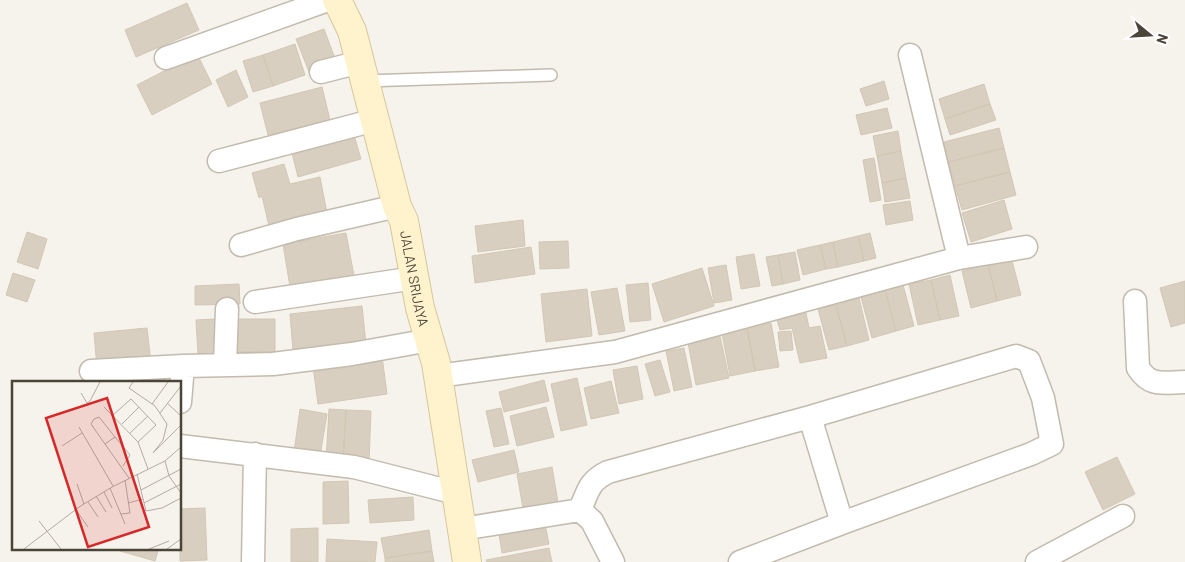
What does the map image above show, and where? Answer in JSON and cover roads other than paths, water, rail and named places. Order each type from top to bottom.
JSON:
[{"type":"street","points":[[166,58],[328,0]]},
{"type":"street","name":"JALAN SRIJAYA","points":[[337,0],[352,31],[397,206],[404,221],[420,308],[438,376],[467,562]]},
{"type":"street","points":[[910,55],[959,258]]},
{"type":"street","points":[[321,72],[362,71]]},
{"type":"street","points":[[219,161],[375,120]]},
{"type":"street","points":[[241,245],[297,229],[397,206]]},
{"type":"street","points":[[438,376],[615,352],[959,258],[1026,247]]},
{"type":"street","points":[[255,302],[414,278]]},
{"type":"street","points":[[1135,301],[1138,368],[1142,375],[1149,381],[1156,383],[1185,382]]},
{"type":"street","points":[[225,364],[226,309]]},
{"type":"street","points":[[91,371],[225,364],[273,364],[352,354],[430,340]]},
{"type":"street","points":[[580,510],[588,489],[597,478],[608,472],[810,417],[1016,356],[1029,361],[1044,398],[1052,444],[1032,454],[740,562]]},
{"type":"street","points":[[181,390],[183,366]]},
{"type":"street","points":[[810,417],[842,523]]},
{"type":"street","points":[[181,446],[354,467],[456,493]]},
{"type":"street","points":[[253,562],[255,454]]},
{"type":"street","points":[[462,529],[580,510]]},
{"type":"street","points":[[580,510],[592,521],[613,562]]},
{"type":"street","points":[[1037,562],[1123,516]]},
{"type":"lane","points":[[362,71],[551,75]]}]
